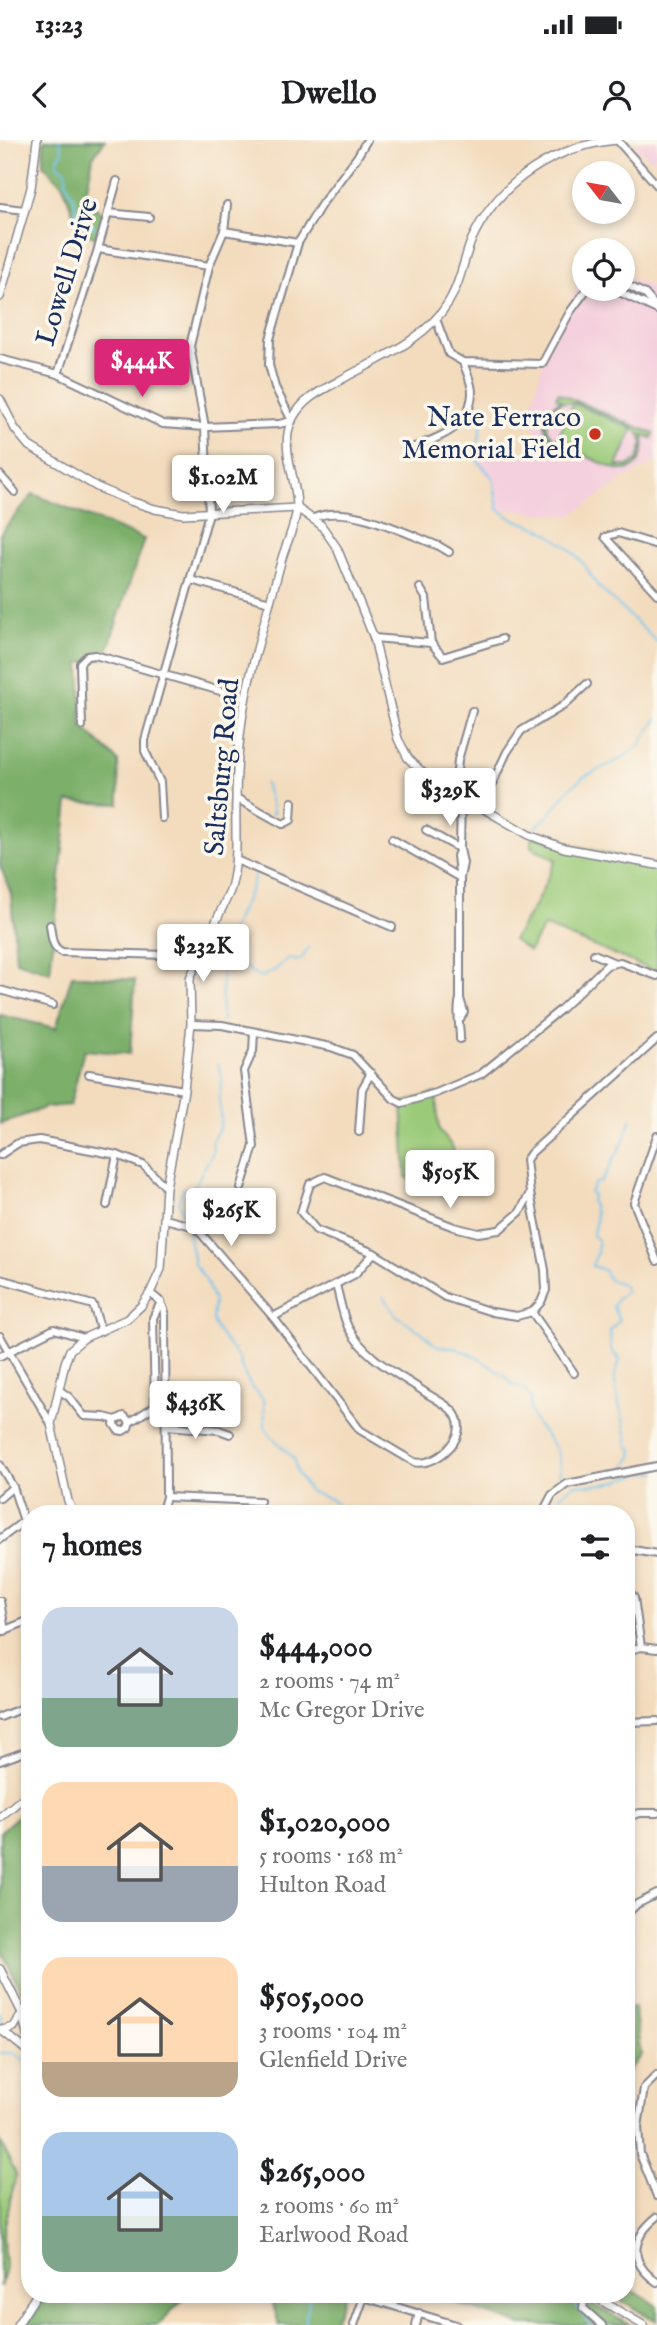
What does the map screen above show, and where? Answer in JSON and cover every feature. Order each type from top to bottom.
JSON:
[{"type":"main road","points":[[0,298],[34,177],[37,140]]},
{"type":"main road","points":[[292,421],[297,411],[311,397],[409,342],[436,319],[454,293],[476,231],[505,190],[521,176],[550,158],[583,146],[618,140]]},
{"type":"main road","points":[[0,399],[15,429],[29,446],[97,487],[155,509],[209,513],[297,508],[314,518],[330,535],[337,548],[374,638],[396,732],[404,752],[425,775],[528,835],[564,848],[657,866]]},
{"type":"main road","name":"Saltsburg Road","points":[[84,1338],[127,1319],[150,1293],[161,1269],[166,1186],[184,1090],[191,1024],[189,984],[230,891],[236,860],[236,799],[245,698],[297,508],[288,451],[288,434],[292,421]]},
{"type":"main road","points":[[70,1505],[51,1424],[70,1350],[84,1338]]},
{"type":"main road","points":[[0,1817],[21,1800]]},
{"type":"main road","points":[[0,1969],[21,2011]]},
{"type":"main road","points":[[1,2029],[14,2027],[21,2015]]},
{"type":"main road","points":[[1,2029],[21,2046]]},
{"type":"main road","points":[[17,2325],[31,2303]]},
{"type":"main road","points":[[603,2303],[643,2325]]},
{"type":"street","points":[[0,359],[58,374],[163,424],[205,427],[292,421],[275,387],[269,365],[270,339],[298,243],[367,140]]},
{"type":"street","points":[[618,140],[657,185]]},
{"type":"street","name":"Lowell Drive","points":[[58,374],[117,181]]},
{"type":"street","points":[[162,818],[160,782],[145,751],[145,740],[209,513],[205,427],[190,346],[209,266],[224,231],[227,205]]},
{"type":"street","points":[[0,208],[24,210]]},
{"type":"street","points":[[108,213],[149,217]]},
{"type":"street","points":[[224,231],[298,243]]},
{"type":"street","points":[[98,249],[209,266]]},
{"type":"street","points":[[635,289],[645,294],[657,309]]},
{"type":"street","points":[[635,299],[657,309]]},
{"type":"street","points":[[436,319],[449,354],[463,362],[542,364],[578,301]]},
{"type":"street","points":[[409,449],[449,434],[465,417],[473,393],[463,362]]},
{"type":"street","points":[[0,475],[15,492]]},
{"type":"street","points":[[314,518],[327,513],[361,517],[449,552]]},
{"type":"street","points":[[657,545],[618,533],[605,537],[657,594]]},
{"type":"street","points":[[191,580],[270,603]]},
{"type":"street","points":[[420,588],[426,598],[431,643],[443,657],[502,639]]},
{"type":"street","points":[[374,638],[431,643]]},
{"type":"street","points":[[82,726],[80,663],[83,659],[95,655],[245,698]]},
{"type":"street","points":[[481,807],[507,752],[521,731],[564,706],[587,684]]},
{"type":"street","points":[[460,1039],[460,1018],[464,1007],[460,999],[458,760],[472,711]]},
{"type":"street","points":[[236,799],[283,824],[291,820],[292,802]]},
{"type":"street","points":[[426,830],[460,849]]},
{"type":"street","points":[[392,839],[460,878]]},
{"type":"street","points":[[236,860],[392,927]]},
{"type":"street","points":[[50,925],[53,943],[57,950],[62,952],[202,956]]},
{"type":"street","points":[[594,954],[615,963]]},
{"type":"street","points":[[191,1024],[222,1025],[331,1046],[353,1055],[394,1099],[402,1103],[428,1096],[481,1074],[560,1010],[607,965],[620,962],[657,976]]},
{"type":"street","points":[[0,990],[53,1005]]},
{"type":"street","points":[[241,1188],[254,1146],[244,1071],[253,1051],[254,1032]]},
{"type":"street","points":[[530,1193],[520,1212],[499,1230],[478,1233],[454,1227],[325,1177],[310,1184],[302,1212],[316,1230],[374,1253],[445,1297],[492,1312],[517,1316],[532,1312],[541,1302],[545,1290],[545,1270],[526,1160],[657,1040]]},
{"type":"street","points":[[359,1132],[362,1088],[371,1073]]},
{"type":"street","points":[[89,1074],[184,1090]]},
{"type":"street","points":[[657,1136],[634,1203],[657,1261]]},
{"type":"street","points":[[0,1156],[18,1143],[39,1140],[117,1156],[143,1165],[166,1186]]},
{"type":"street","points":[[107,1205],[117,1156]]},
{"type":"street","points":[[165,1219],[196,1228],[273,1317],[360,1430],[414,1462],[430,1462],[457,1437],[460,1426],[456,1415],[372,1357],[355,1339],[347,1325],[336,1285]]},
{"type":"street","points":[[273,1317],[355,1274],[374,1253]]},
{"type":"street","points":[[0,1279],[93,1306],[101,1331]]},
{"type":"street","points":[[150,1293],[161,1302],[165,1312],[167,1426],[164,1505]]},
{"type":"street","points":[[130,1422],[122,1416],[116,1420],[115,1427],[120,1431],[126,1430],[130,1422],[156,1406],[153,1318],[161,1302]]},
{"type":"street","points":[[532,1312],[574,1373]]},
{"type":"street","points":[[0,1356],[54,1329],[84,1338]]},
{"type":"street","points":[[0,1336],[51,1424]]},
{"type":"street","points":[[59,1390],[69,1397],[84,1416],[104,1416],[116,1420]]},
{"type":"street","points":[[167,1426],[219,1430],[230,1434]]},
{"type":"street","points":[[0,1465],[13,1487],[21,1512]]},
{"type":"street","points":[[547,1505],[552,1495],[567,1484],[657,1466]]},
{"type":"street","points":[[0,1498],[13,1487]]},
{"type":"street","points":[[166,1497],[260,1501]]},
{"type":"street","points":[[0,1539],[21,1523]]},
{"type":"street","points":[[635,1550],[657,1554]]},
{"type":"street","points":[[635,1598],[642,1647]]},
{"type":"street","points":[[0,1601],[3,1631],[21,1624]]},
{"type":"street","points":[[635,1649],[657,1649]]},
{"type":"street","points":[[0,1717],[21,1709]]},
{"type":"street","points":[[635,1722],[657,1721]]},
{"type":"street","points":[[0,1761],[21,1753]]},
{"type":"street","points":[[635,1814],[657,1813]]},
{"type":"street","points":[[635,1907],[657,1894]]},
{"type":"street","points":[[657,2075],[644,2088],[638,2127],[640,2154],[657,2196]]},
{"type":"street","points":[[657,2217],[645,2227],[637,2241],[636,2254],[646,2275],[657,2282]]},
{"type":"street","points":[[354,2325],[362,2303]]},
{"type":"street","points":[[385,2303],[456,2325]]},
{"type":"street","points":[[584,2303],[583,2308],[602,2325]]},
{"type":"street","points":[[416,2325],[419,2313]]},
{"type":"shaded area","points":[[657,140],[657,158],[647,159],[644,152],[636,150],[636,142]]},
{"type":"shaded area","points":[[635,280],[657,289],[657,462],[626,478],[570,516],[498,509],[493,478],[477,460],[476,454],[528,454],[539,440],[530,414],[542,364],[572,298],[572,301],[635,301]]},
{"type":"green space","points":[[44,140],[105,140],[93,157],[85,198],[104,215],[96,238],[78,228],[63,185],[43,164]]},
{"type":"green space","name":"Nate Ferraco Memorial Field","points":[[558,393],[654,434],[652,438],[643,435],[643,448],[642,455],[639,461],[630,469],[616,469],[556,443],[547,432],[545,420],[551,408],[561,400],[556,397]],"holes":[[[562,402],[576,403],[632,427],[639,433],[643,443],[638,459],[628,466],[617,466],[633,429],[573,403],[557,440],[552,436],[547,425],[552,410]]]},
{"type":"green space","points":[[33,494],[144,539],[105,658],[80,663],[82,726],[118,761],[119,804],[68,802],[50,972],[16,961],[11,894],[0,865],[0,534]]},
{"type":"green space","points":[[531,836],[657,865],[657,972],[544,926],[529,951],[513,940],[536,903],[556,860],[532,847]]},
{"type":"green space","points":[[72,975],[135,980],[130,1054],[84,1050],[70,1105],[47,1107],[0,1124],[0,1015],[56,1028]]},
{"type":"green space","points":[[436,1093],[439,1129],[453,1148],[458,1174],[443,1190],[406,1177],[402,1103]]},
{"type":"green space","points":[[21,1813],[21,1991],[0,1947],[0,1832]]},
{"type":"green space","points":[[635,2015],[641,2055],[635,2063]]},
{"type":"green space","points":[[0,2141],[16,2174],[3,2234],[5,2267],[0,2287]]},
{"type":"green space","points":[[635,2292],[657,2306],[657,2321],[626,2303],[635,2303]]},
{"type":"green space","points":[[43,2303],[179,2303],[158,2325],[27,2325]]},
{"type":"green space","points":[[273,2303],[341,2303],[332,2325],[279,2325]]},
{"type":"green space","points":[[456,2303],[590,2303],[630,2325],[522,2325]]},
{"type":"waterway","points":[[60,140],[62,154],[58,157],[57,164],[66,171],[66,183],[74,198],[77,215],[82,214],[95,228]]},
{"type":"waterway","points":[[482,423],[477,460],[493,478],[498,509],[511,518],[543,530],[569,548],[598,586],[657,642]]},
{"type":"waterway","points":[[535,828],[583,777],[621,759],[638,747],[657,719]]},
{"type":"waterway","points":[[265,783],[272,815]]},
{"type":"waterway","points":[[222,1021],[222,976],[226,943],[245,902],[255,871]]},
{"type":"waterway","points":[[225,969],[244,965],[257,976],[262,976],[272,972],[289,958],[297,961],[302,958],[308,948]]},
{"type":"waterway","points":[[186,1217],[178,1202],[183,1189],[194,1187],[213,1152],[212,1140],[219,1129],[222,1079],[218,1064]]},
{"type":"waterway","points":[[625,1466],[632,1457],[633,1450],[628,1446],[616,1392],[615,1374],[620,1360],[611,1350],[610,1330],[619,1321],[613,1307],[625,1288],[621,1283],[609,1280],[604,1270],[592,1266],[598,1241],[593,1233],[596,1217],[591,1201],[593,1195],[590,1193],[595,1183],[601,1182],[614,1159],[631,1119]]},
{"type":"waterway","points":[[188,1232],[194,1264],[205,1279],[214,1301],[212,1320],[239,1359],[252,1387],[264,1400],[265,1427],[294,1459],[297,1473],[310,1492],[333,1500],[337,1505]]},
{"type":"waterway","points":[[383,1297],[396,1315],[438,1346],[455,1348],[475,1356],[504,1375],[512,1384],[525,1390],[531,1398],[534,1420],[558,1455],[560,1479]]},
{"type":"waterway","points":[[555,1505],[562,1494],[574,1485],[607,1484],[646,1472],[657,1473]]},
{"type":"waterway","points":[[0,2013],[1,2023]]},
{"type":"waterway","points":[[0,2053],[13,2053],[21,2058]]},
{"type":"waterway","points":[[26,2325],[39,2303]]},
{"type":"waterway","points":[[306,2325],[308,2303]]},
{"type":"waterway","points":[[575,2303],[590,2325]]},
{"type":"place","name":"Nate Ferraco Memorial Field","points":[[595,434]]}]
